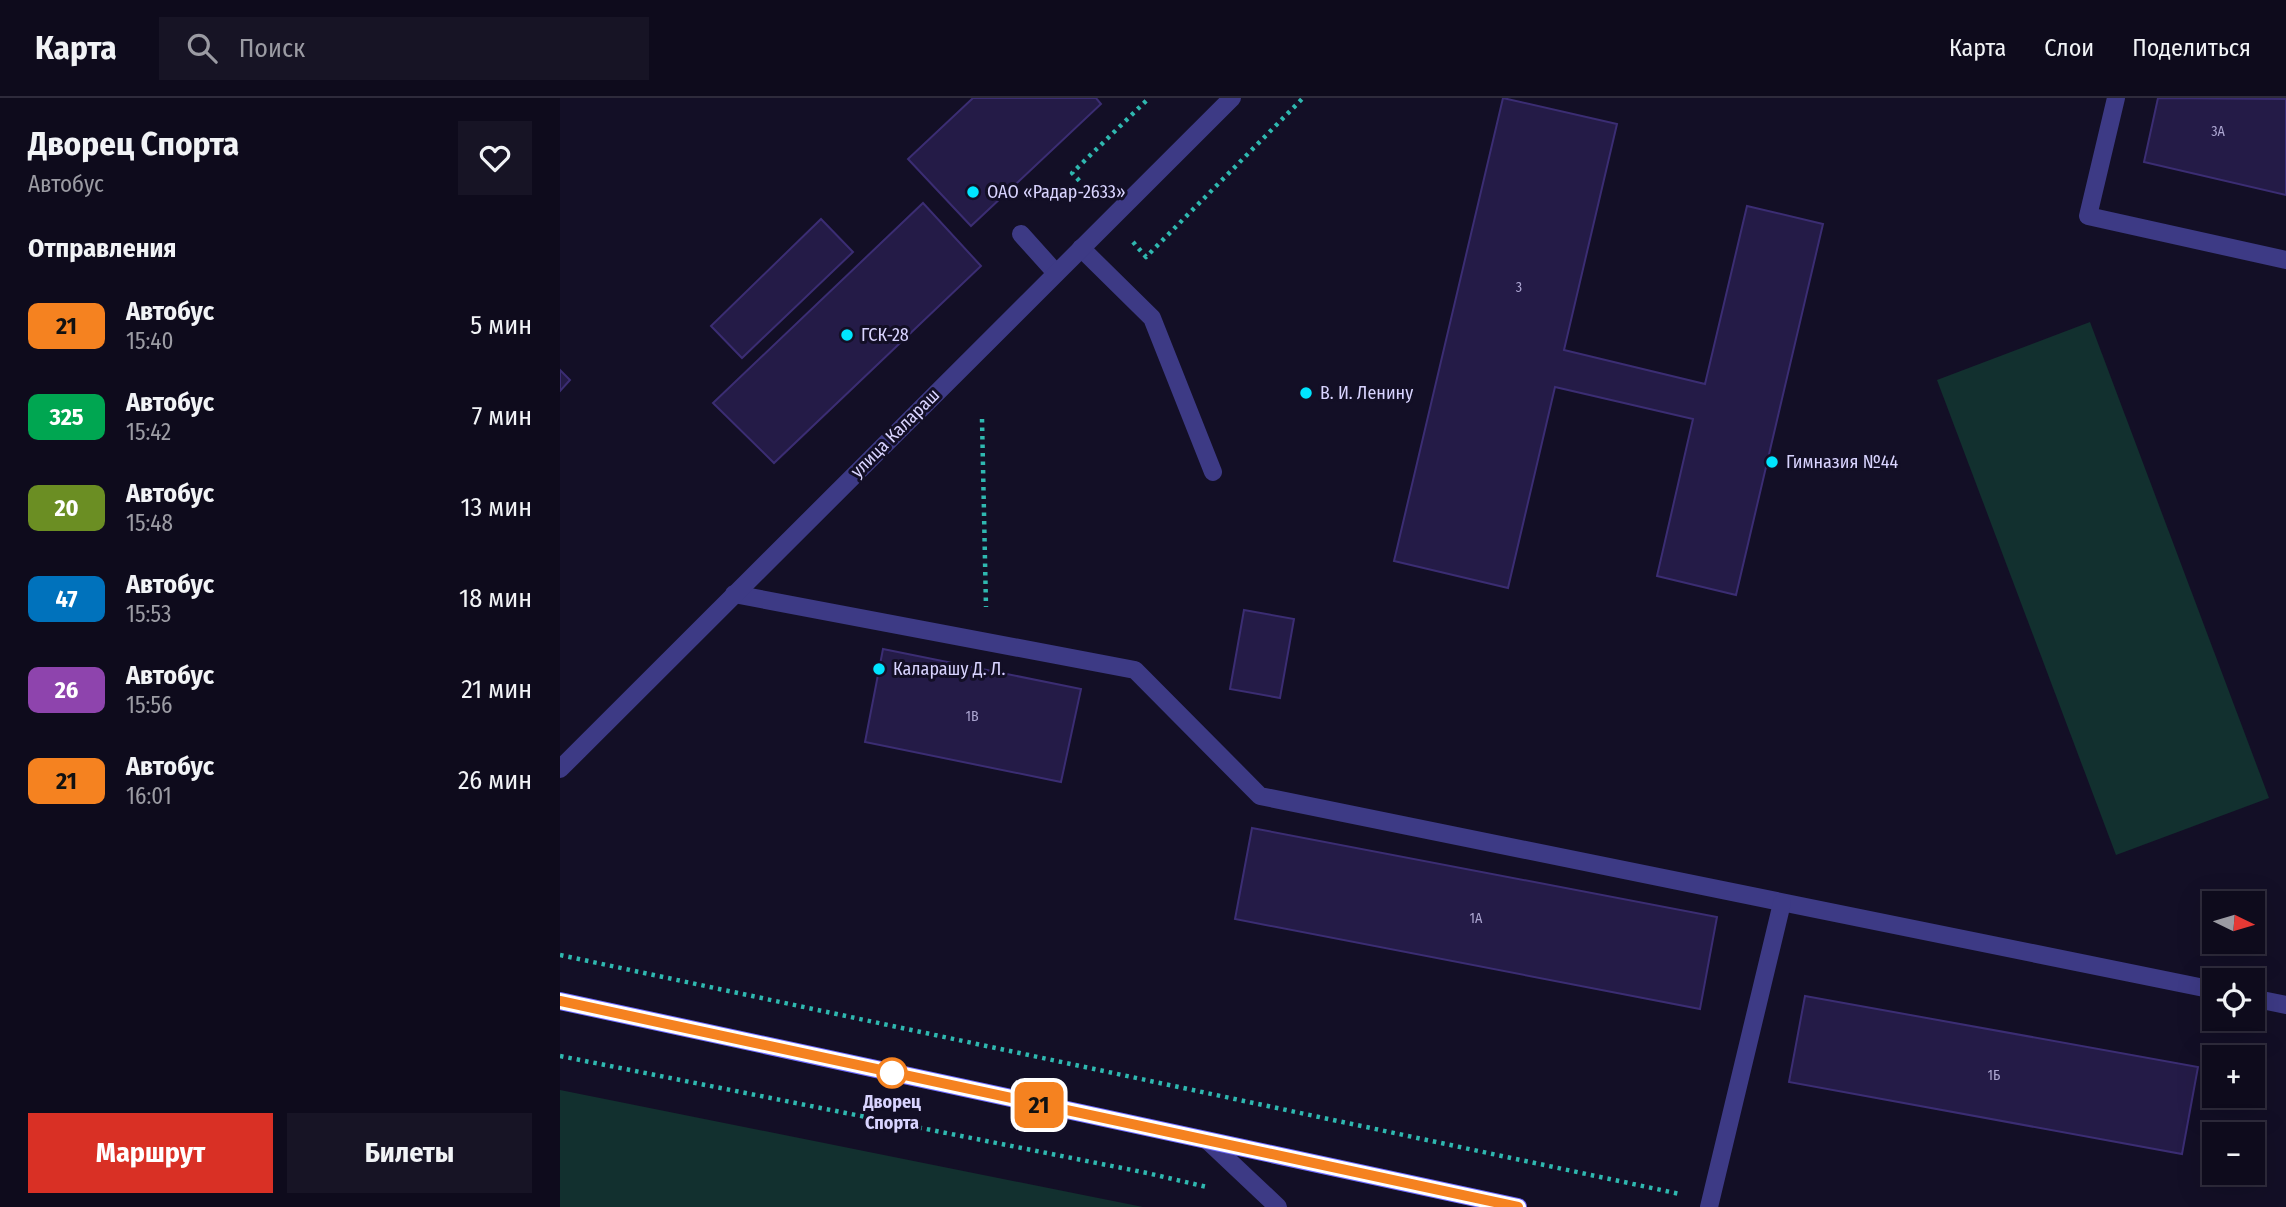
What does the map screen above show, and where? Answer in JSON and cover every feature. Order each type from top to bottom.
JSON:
[{"type":"main road","points":[[560,1001],[1518,1207]]},
{"type":"street","name":"улица Калараш","points":[[560,769],[1232,98]]},
{"type":"street","points":[[2116,98],[2088,216],[2286,260]]},
{"type":"street","points":[[1021,234],[1056,273]]},
{"type":"street","points":[[1081,248],[1152,318],[1213,472]]},
{"type":"street","points":[[734,594],[1135,670],[1260,796],[2202,988]]},
{"type":"street","points":[[1710,1204],[1782,903]]},
{"type":"street","points":[[2265,1001],[2286,1005]]},
{"type":"street","points":[[1208,1141],[1278,1207]]},
{"type":"path","points":[[1149,98],[1072,173],[1146,257],[1303,98]]},
{"type":"path","points":[[982,419],[987,642]]},
{"type":"path","points":[[560,954],[1710,1204]]},
{"type":"path","points":[[560,1056],[1133,1170],[1210,1188]]},
{"type":"green space","points":[[2090,322],[2269,798],[2116,855],[1937,380]]},
{"type":"green space","points":[[560,1090],[1143,1207],[560,1207]]},
{"type":"building","name":"ОАО «Радар-2633»","points":[[973,98],[1096,98],[1101,104],[971,226],[908,159]]},
{"type":"building","points":[[1503,98],[1617,124],[1564,350],[1705,384],[1747,206],[1823,224],[1736,595],[1657,576],[1693,419],[1555,387],[1508,588],[1394,561]]},
{"type":"building","points":[[2158,98],[2286,99],[2286,195],[2144,162]]},
{"type":"building","name":"ГСК-28","points":[[923,203],[981,266],[774,463],[713,403]]},
{"type":"building","points":[[821,219],[853,252],[742,358],[711,326]]},
{"type":"building","points":[[560,370],[570,380],[560,391]]},
{"type":"building","points":[[1244,610],[1294,619],[1280,698],[1230,689]]},
{"type":"building","points":[[883,649],[1081,689],[1061,782],[865,742]]},
{"type":"building","points":[[1252,828],[1717,917],[1700,1009],[1235,919]]},
{"type":"building","points":[[1805,996],[2198,1067],[2182,1154],[1789,1082]]},
{"type":"bus line","name":"21","points":[[560,1001],[1518,1207]]},
{"type":"place","name":"ОАО «Радар-2633»","points":[[973,192]]},
{"type":"place","name":"ГСК-28","points":[[847,335]]},
{"type":"place","name":"В. И. Ленину","points":[[1306,393]]},
{"type":"place","name":"Гимназия №44","points":[[1772,462]]},
{"type":"place","name":"Каларашу Д. Л.","points":[[879,669]]},
{"type":"place","name":"Дворец Спорта","points":[[892,1073]]}]
